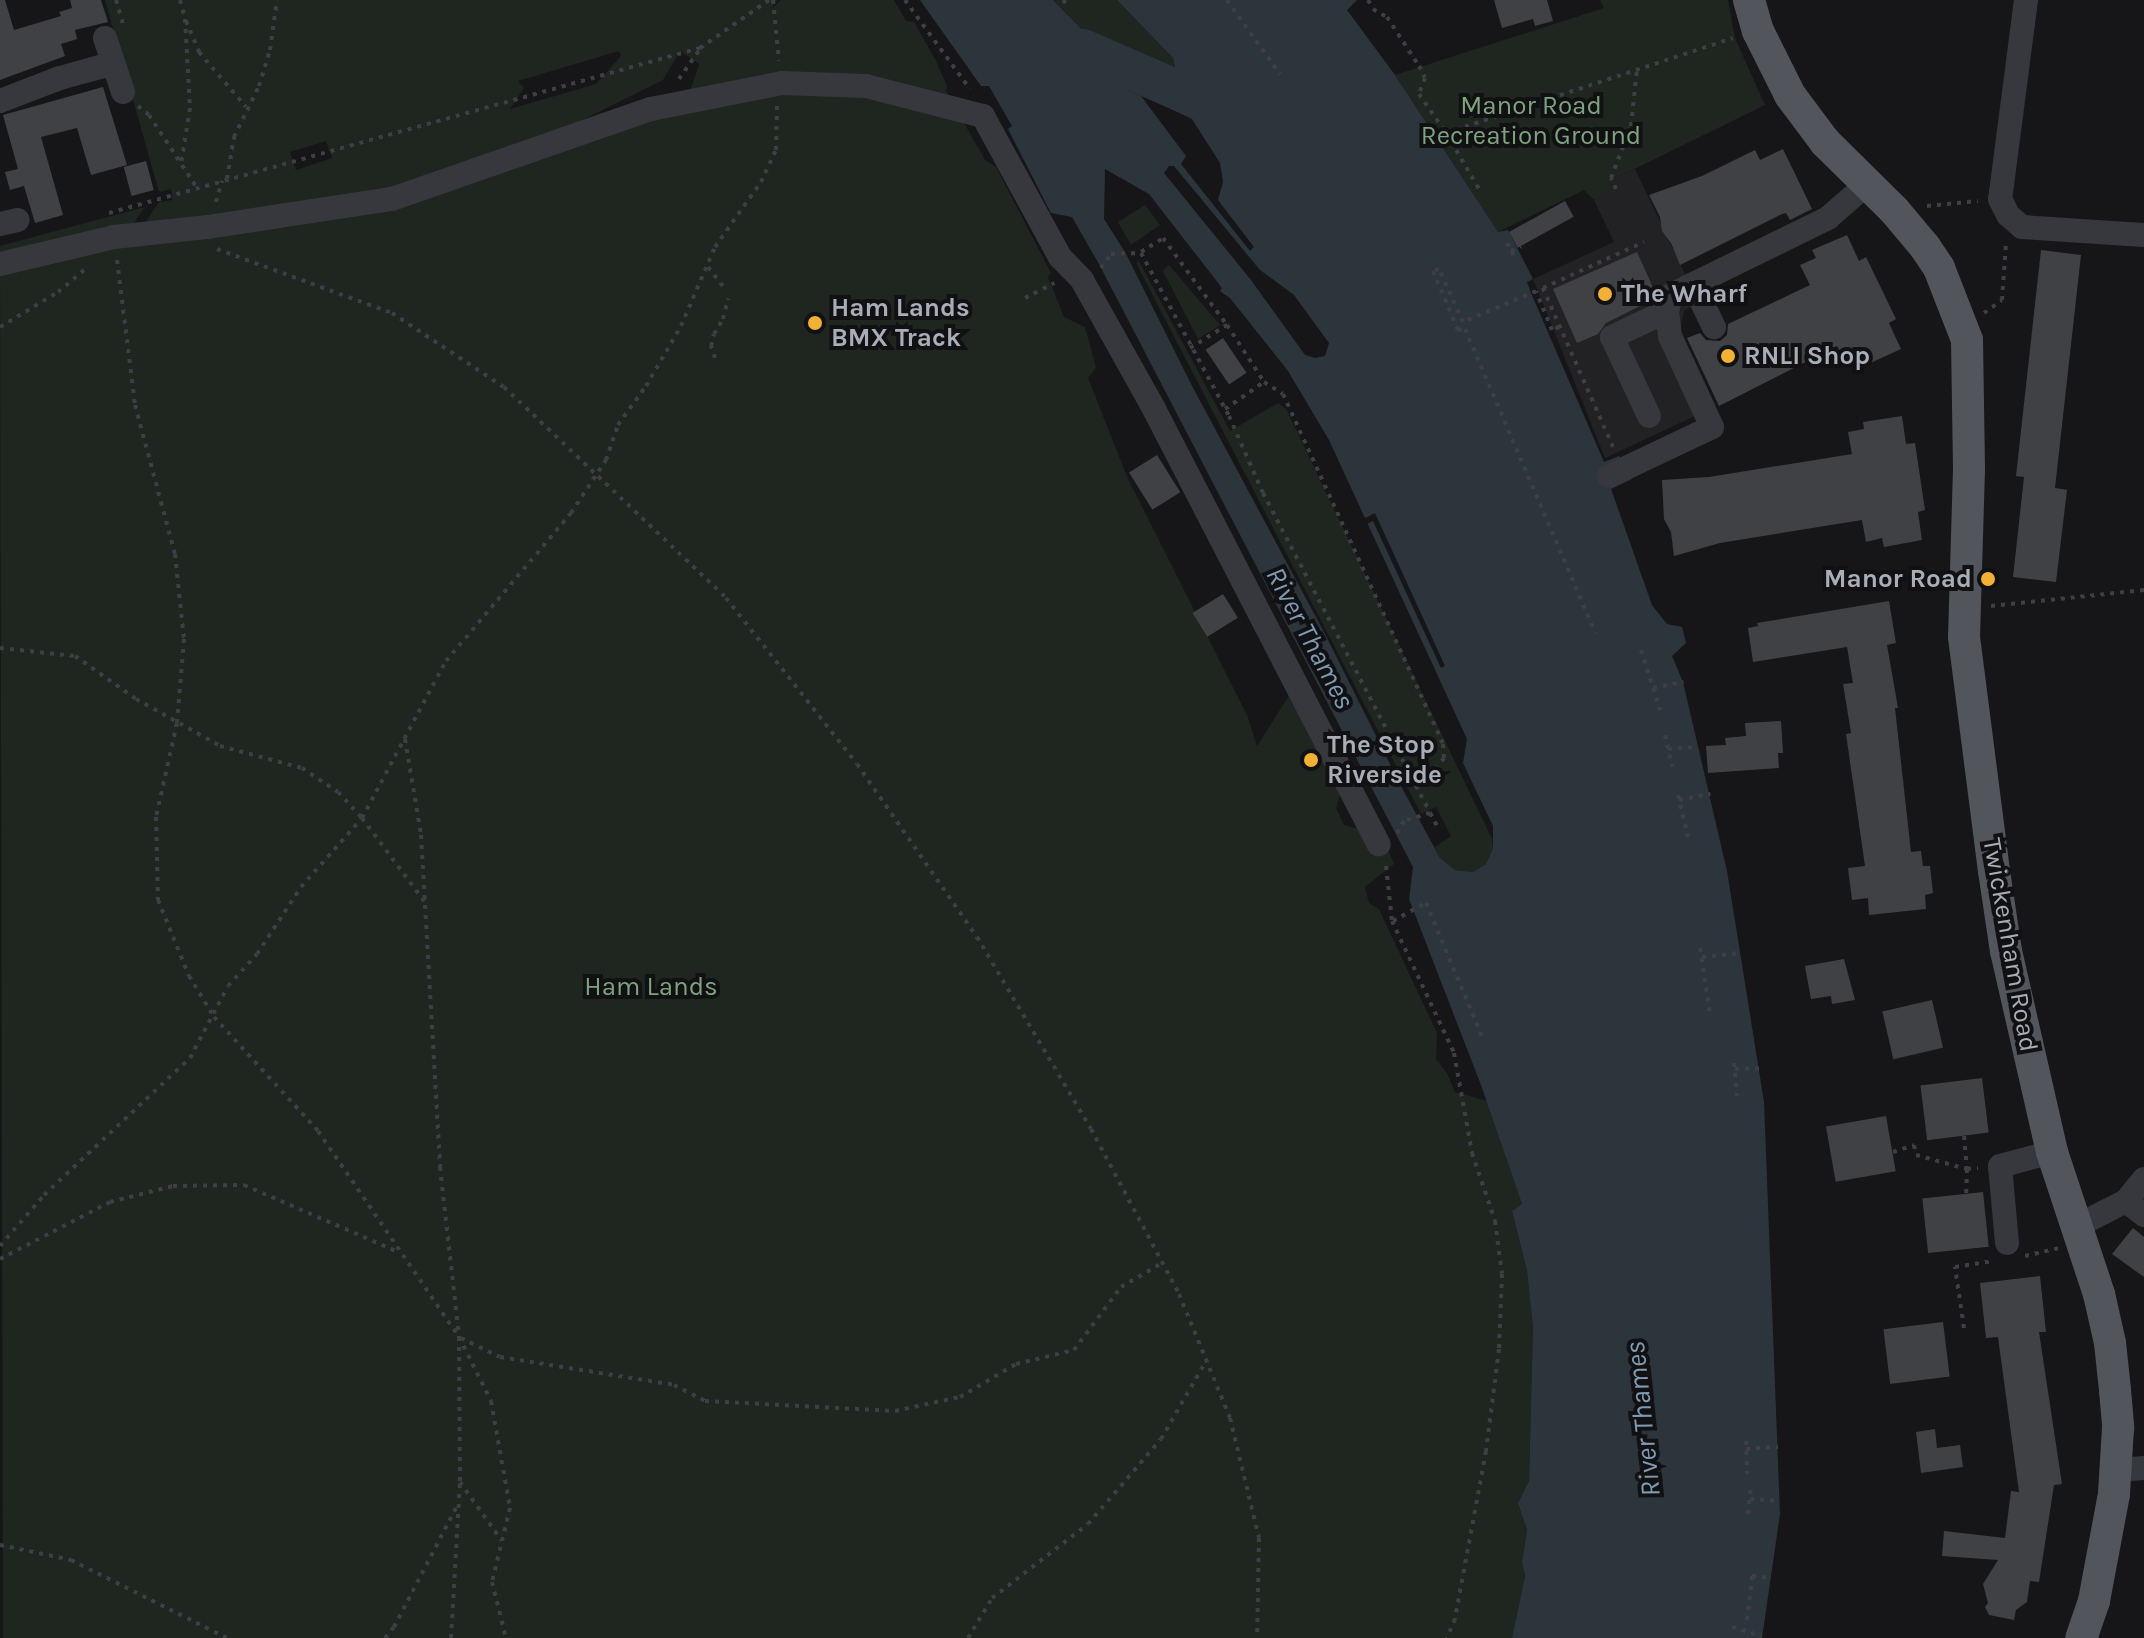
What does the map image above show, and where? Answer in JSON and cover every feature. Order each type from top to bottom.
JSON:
[{"type":"main road","points":[[1749,0],[1758,31],[1802,113],[1838,157],[1894,210]]},
{"type":"main road","name":"Twickenham Road","points":[[1894,210],[1939,268],[1963,329],[1970,385],[1964,637],[2006,951],[2052,1152],[2099,1294],[2110,1343],[2118,1428],[2130,1469],[2081,1638]]},
{"type":"street","points":[[2026,0],[2004,207],[2022,227],[2144,235]]},
{"type":"street","points":[[105,38],[111,64],[123,92]]},
{"type":"street","points":[[0,101],[60,78],[111,64]]},
{"type":"street","points":[[0,264],[114,241],[392,199],[651,109],[782,83],[866,86],[983,116],[1060,257],[1082,280],[1388,839]]},
{"type":"street","points":[[1609,476],[1712,427],[1670,336],[1667,311],[1671,295],[1828,218],[1867,184]]},
{"type":"street","points":[[1693,284],[1714,327]]},
{"type":"street","points":[[1649,416],[1612,337],[1667,311]]},
{"type":"street","points":[[2009,1253],[2000,1166],[2052,1152]]},
{"type":"street","points":[[2077,1234],[2135,1208],[2144,1179]]},
{"type":"path","points":[[180,0],[199,52],[246,107]]},
{"type":"path","points":[[227,179],[234,137],[246,107],[259,86],[270,50],[277,0]]},
{"type":"path","points":[[0,1246],[44,1195],[190,1058],[228,986],[257,954],[301,887],[362,818],[446,661],[494,607],[606,460],[618,425],[646,386],[681,326],[715,247],[761,182],[776,150],[776,111],[782,83],[771,0],[700,48],[99,215]]},
{"type":"path","points":[[905,0],[967,83],[983,116]]},
{"type":"path","points":[[1063,0],[1068,6]]},
{"type":"path","points":[[1227,0],[1280,74]]},
{"type":"path","points":[[1368,0],[1373,9],[1387,17],[1419,66],[1425,78],[1419,94],[1479,189]]},
{"type":"path","points":[[181,164],[190,108],[185,19]]},
{"type":"path","points":[[1446,133],[1758,31]]},
{"type":"path","points":[[1616,189],[1611,178],[1631,126],[1637,69]]},
{"type":"path","points":[[123,92],[149,115],[197,188]]},
{"type":"path","points":[[1894,210],[2004,207],[2002,300],[1963,329]]},
{"type":"path","points":[[1100,269],[1111,254],[1141,253],[1163,238],[1227,325],[1264,382],[1283,394],[1443,744],[1444,758],[1434,771],[1418,773],[1405,768]]},
{"type":"path","points":[[0,327],[58,292],[114,241]]},
{"type":"path","points":[[114,241],[122,278],[135,405],[175,554],[184,639],[177,723],[156,817],[158,900],[189,976],[214,1017],[318,1131],[459,1337],[491,1401],[510,1508],[492,1582],[506,1638]]},
{"type":"path","points":[[1507,243],[1516,260]]},
{"type":"path","points":[[206,246],[392,313],[504,387],[726,598],[857,764],[977,937],[1091,1129],[1162,1263],[1230,1418],[1259,1538],[1257,1638]]},
{"type":"path","points":[[1511,251],[1521,247]]},
{"type":"path","points":[[1141,253],[1225,409],[1263,493],[1439,829]]},
{"type":"path","points":[[708,267],[726,290]]},
{"type":"path","points":[[1025,298],[1061,279],[1071,269]]},
{"type":"path","points":[[1559,327],[1552,330],[1536,291],[1463,322],[1439,269],[1433,271],[1458,330],[1465,329],[1595,633]]},
{"type":"path","points":[[715,358],[711,346],[728,299]]},
{"type":"path","points":[[1190,348],[1227,325]]},
{"type":"path","points":[[1225,409],[1264,382]]},
{"type":"path","points":[[1966,609],[2144,590]]},
{"type":"path","points":[[0,648],[75,656],[177,723],[220,746],[302,768],[338,792],[362,818],[426,902]]},
{"type":"path","points":[[1641,650],[1660,710]]},
{"type":"path","points":[[1653,688],[1683,682]]},
{"type":"path","points":[[1665,735],[1672,766]]},
{"type":"path","points":[[404,737],[421,835],[440,1167],[459,1337],[460,1482],[451,1638]]},
{"type":"path","points":[[1668,749],[1698,747]]},
{"type":"path","points":[[1688,837],[1679,798],[1710,794]]},
{"type":"path","points":[[1430,813],[1420,819],[1404,821],[1388,839],[1386,862],[1392,921],[1454,1053],[1472,1153],[1495,1221],[1502,1274],[1499,1349],[1486,1451],[1455,1619],[1447,1638]]},
{"type":"path","points":[[1392,921],[1426,903],[1482,1036]]},
{"type":"path","points":[[1700,948],[1710,1014]]},
{"type":"path","points":[[1702,957],[1741,953]]},
{"type":"path","points":[[1737,1096],[1734,1066],[1759,1068]]},
{"type":"path","points":[[1964,1136],[1966,1194]]},
{"type":"path","points":[[1893,1152],[1914,1145],[1916,1155],[1967,1169],[2000,1166]]},
{"type":"path","points":[[0,1259],[110,1202],[173,1186],[244,1185],[399,1253]]},
{"type":"path","points":[[1964,1328],[1955,1267],[2009,1253],[2048,1252],[2077,1234]]},
{"type":"path","points":[[459,1337],[500,1357],[674,1385],[705,1401],[895,1411],[960,1397],[1016,1364],[1074,1350],[1121,1287],[1162,1263]]},
{"type":"path","points":[[968,1638],[992,1598],[1088,1524],[1161,1439],[1206,1361]]},
{"type":"path","points":[[1746,1441],[1747,1474]]},
{"type":"path","points":[[1746,1449],[1778,1447]]},
{"type":"path","points":[[460,1482],[502,1541]]},
{"type":"path","points":[[1748,1514],[1751,1487]]},
{"type":"path","points":[[1750,1499],[1780,1501]]},
{"type":"path","points":[[385,1638],[394,1627],[457,1506]]},
{"type":"path","points":[[0,1545],[71,1560],[227,1638]]},
{"type":"path","points":[[1747,1620],[1752,1574],[1771,1578]]},
{"type":"path","points":[[1732,1627],[1762,1636]]},
{"type":"shaded area","points":[[1635,169],[1696,297],[1697,303],[1684,311],[1679,335],[1710,409],[1605,458],[1533,279],[1614,242],[1594,200],[1609,192],[1607,182]]},
{"type":"green space","name":"Ham Lands","points":[[105,0],[777,0],[771,9],[781,0],[894,0],[906,21],[914,22],[936,61],[947,86],[946,91],[985,160],[996,167],[1051,273],[1048,277],[1064,317],[1085,327],[1096,368],[1088,378],[1128,479],[1247,715],[1257,746],[1292,691],[1344,782],[1336,808],[1344,825],[1382,835],[1394,864],[1365,887],[1369,903],[1379,909],[1437,1033],[1436,1059],[1447,1073],[1455,1092],[1487,1101],[1522,1204],[1512,1211],[1527,1271],[1533,1327],[1529,1481],[1518,1503],[1527,1530],[1522,1562],[1525,1576],[1512,1638],[3,1638],[0,275],[89,251],[411,186],[144,225],[159,202],[172,200],[171,189],[159,192]],"holes":[[[619,51],[621,56],[596,84],[510,109],[524,88],[518,81]],[[680,51],[699,64],[685,106],[536,143],[663,80]],[[326,141],[332,158],[296,170],[290,152]]]},
{"type":"green space","points":[[1053,0],[1117,0],[1173,58],[1175,68],[1160,104],[1124,89],[1138,60],[1091,39]]},
{"type":"green space","name":"Manor Road Recreation Ground","points":[[1600,0],[1728,0],[1735,38],[1765,105],[1608,182],[1610,192],[1594,200],[1584,190],[1498,232],[1395,75],[1604,8]]},
{"type":"green space","points":[[1145,205],[1160,225],[1131,245],[1118,222]]},
{"type":"green space","points":[[145,207],[131,227],[0,256],[0,246]]},
{"type":"green space","points":[[1139,261],[1230,431],[1278,403],[1286,409],[1492,839],[1493,848],[1486,864],[1473,872],[1455,870],[1440,858],[1435,847],[1451,836],[1436,807],[1421,814],[1136,263]]},
{"type":"green space","points":[[1169,265],[1220,325],[1198,339],[1163,271]]},
{"type":"water","points":[[920,0],[1053,0],[1091,39],[1138,60],[1125,89],[1141,96],[1186,156],[1181,164],[1250,251],[1254,247],[1218,200],[1223,182],[1220,163],[1192,119],[1160,104],[1175,68],[1173,58],[1117,0],[1357,0],[1347,10],[1395,75],[1498,232],[1508,230],[1533,279],[1527,282],[1531,293],[1604,462],[1619,456],[1632,479],[1611,489],[1652,605],[1667,624],[1682,627],[1686,643],[1672,656],[1683,682],[1727,871],[1764,1102],[1780,1514],[1762,1638],[1512,1638],[1525,1576],[1522,1562],[1527,1530],[1518,1503],[1529,1481],[1533,1327],[1527,1271],[1512,1211],[1522,1204],[1481,1085],[1409,899],[1413,867],[1100,266],[1072,217],[1051,213],[1008,129],[1012,126],[989,86],[981,86]],"holes":[[[1169,166],[1174,166],[1260,270],[1294,295],[1329,343],[1325,356],[1315,358],[1305,355],[1251,280],[1164,173]],[[1105,169],[1149,194],[1222,288],[1220,291],[1230,298],[1288,371],[1329,440],[1467,739],[1463,763],[1493,826],[1493,848],[1486,864],[1473,872],[1455,870],[1440,858],[1125,252],[1104,219]]]},
{"type":"pier","points":[[1375,513],[1445,666],[1441,668],[1373,521],[1366,524],[1363,519]]},
{"type":"building","points":[[0,0],[5,0],[14,30],[61,16],[59,12],[72,8],[70,0],[101,0],[108,22],[75,30],[77,39],[61,44],[65,56],[0,80]]},
{"type":"building","points":[[1494,0],[1547,0],[1553,21],[1535,26],[1533,19],[1502,28]]},
{"type":"building","points":[[103,87],[127,165],[91,175],[77,128],[41,137],[63,215],[35,223],[24,186],[10,190],[5,172],[18,169],[3,115]]},
{"type":"building","points":[[1783,149],[1812,209],[1790,220],[1786,213],[1782,214],[1680,265],[1662,231],[1660,217],[1649,195],[1702,176],[1755,150],[1760,160]]},
{"type":"building","points":[[146,161],[154,190],[132,196],[124,167]]},
{"type":"building","points":[[1565,201],[1574,217],[1518,248],[1509,232]]},
{"type":"building","points":[[1847,235],[1859,261],[1866,257],[1896,319],[1889,323],[1901,349],[1866,365],[1862,358],[1847,366],[1837,346],[1719,406],[1687,338],[1700,333],[1706,340],[1720,341],[1727,335],[1728,324],[1810,285],[1800,265],[1816,258],[1812,250]]},
{"type":"building","points":[[2041,250],[2081,255],[2055,488],[2067,490],[2056,582],[2013,577],[2024,477],[2016,476]]},
{"type":"building","name":"The Wharf","points":[[1637,252],[1655,292],[1654,299],[1606,323],[1598,334],[1577,343],[1553,289]]},
{"type":"building","points":[[1223,338],[1246,373],[1229,385],[1206,350]]},
{"type":"building","points":[[1902,416],[1906,444],[1915,443],[1925,510],[1918,512],[1922,540],[1884,547],[1882,538],[1866,542],[1862,520],[1720,543],[1674,556],[1671,532],[1664,519],[1662,480],[1709,477],[1852,454],[1848,432],[1864,429],[1863,422]]},
{"type":"building","points":[[1157,455],[1180,492],[1152,510],[1129,472]]},
{"type":"building","points":[[1223,594],[1238,618],[1207,637],[1192,613]]},
{"type":"building","points":[[1889,601],[1896,643],[1887,645],[1898,708],[1895,708],[1911,852],[1921,851],[1923,866],[1930,866],[1933,893],[1925,895],[1926,909],[1869,915],[1868,898],[1852,900],[1848,868],[1865,866],[1846,734],[1851,733],[1843,684],[1853,683],[1847,647],[1753,662],[1748,628],[1758,626],[1757,623]]},
{"type":"building","points":[[1781,721],[1783,753],[1778,753],[1779,768],[1708,773],[1706,746],[1726,745],[1725,738],[1746,736],[1745,723]]},
{"type":"building","points":[[1844,959],[1855,1000],[1832,1004],[1831,996],[1811,999],[1805,966]]},
{"type":"building","points":[[1932,1000],[1943,1048],[1893,1059],[1882,1011]]},
{"type":"building","points":[[1982,1078],[1989,1133],[1927,1140],[1920,1086]]},
{"type":"building","points":[[1886,1116],[1896,1171],[1836,1182],[1826,1127]]},
{"type":"building","points":[[1983,1192],[1989,1247],[1928,1253],[1922,1198]]},
{"type":"building","points":[[2133,1228],[2144,1237],[2144,1277],[2112,1254]]},
{"type":"building","points":[[2040,1276],[2046,1332],[2039,1332],[2062,1484],[2054,1485],[2039,1582],[2030,1581],[2027,1602],[2016,1610],[2014,1620],[1989,1615],[1985,1607],[1988,1603],[1983,1584],[1998,1560],[1942,1556],[1944,1531],[2005,1538],[2011,1491],[2019,1492],[1998,1337],[1986,1338],[1980,1283]]},
{"type":"building","points":[[1943,1322],[1950,1377],[1890,1384],[1883,1329]]},
{"type":"building","points":[[1935,1429],[1937,1448],[1960,1445],[1963,1467],[1921,1473],[1916,1432]]},
{"type":"waterway","name":"River Thames","points":[[1083,49],[1219,108]]},
{"type":"place","name":"The Wharf","points":[[1605,294]]},
{"type":"place","name":"Ham Lands BMX Track","points":[[815,323]]},
{"type":"place","name":"RNLI Shop","points":[[1728,356]]},
{"type":"place","name":"Manor Road","points":[[1988,579]]},
{"type":"place","name":"The Stop Riverside","points":[[1311,760]]}]
